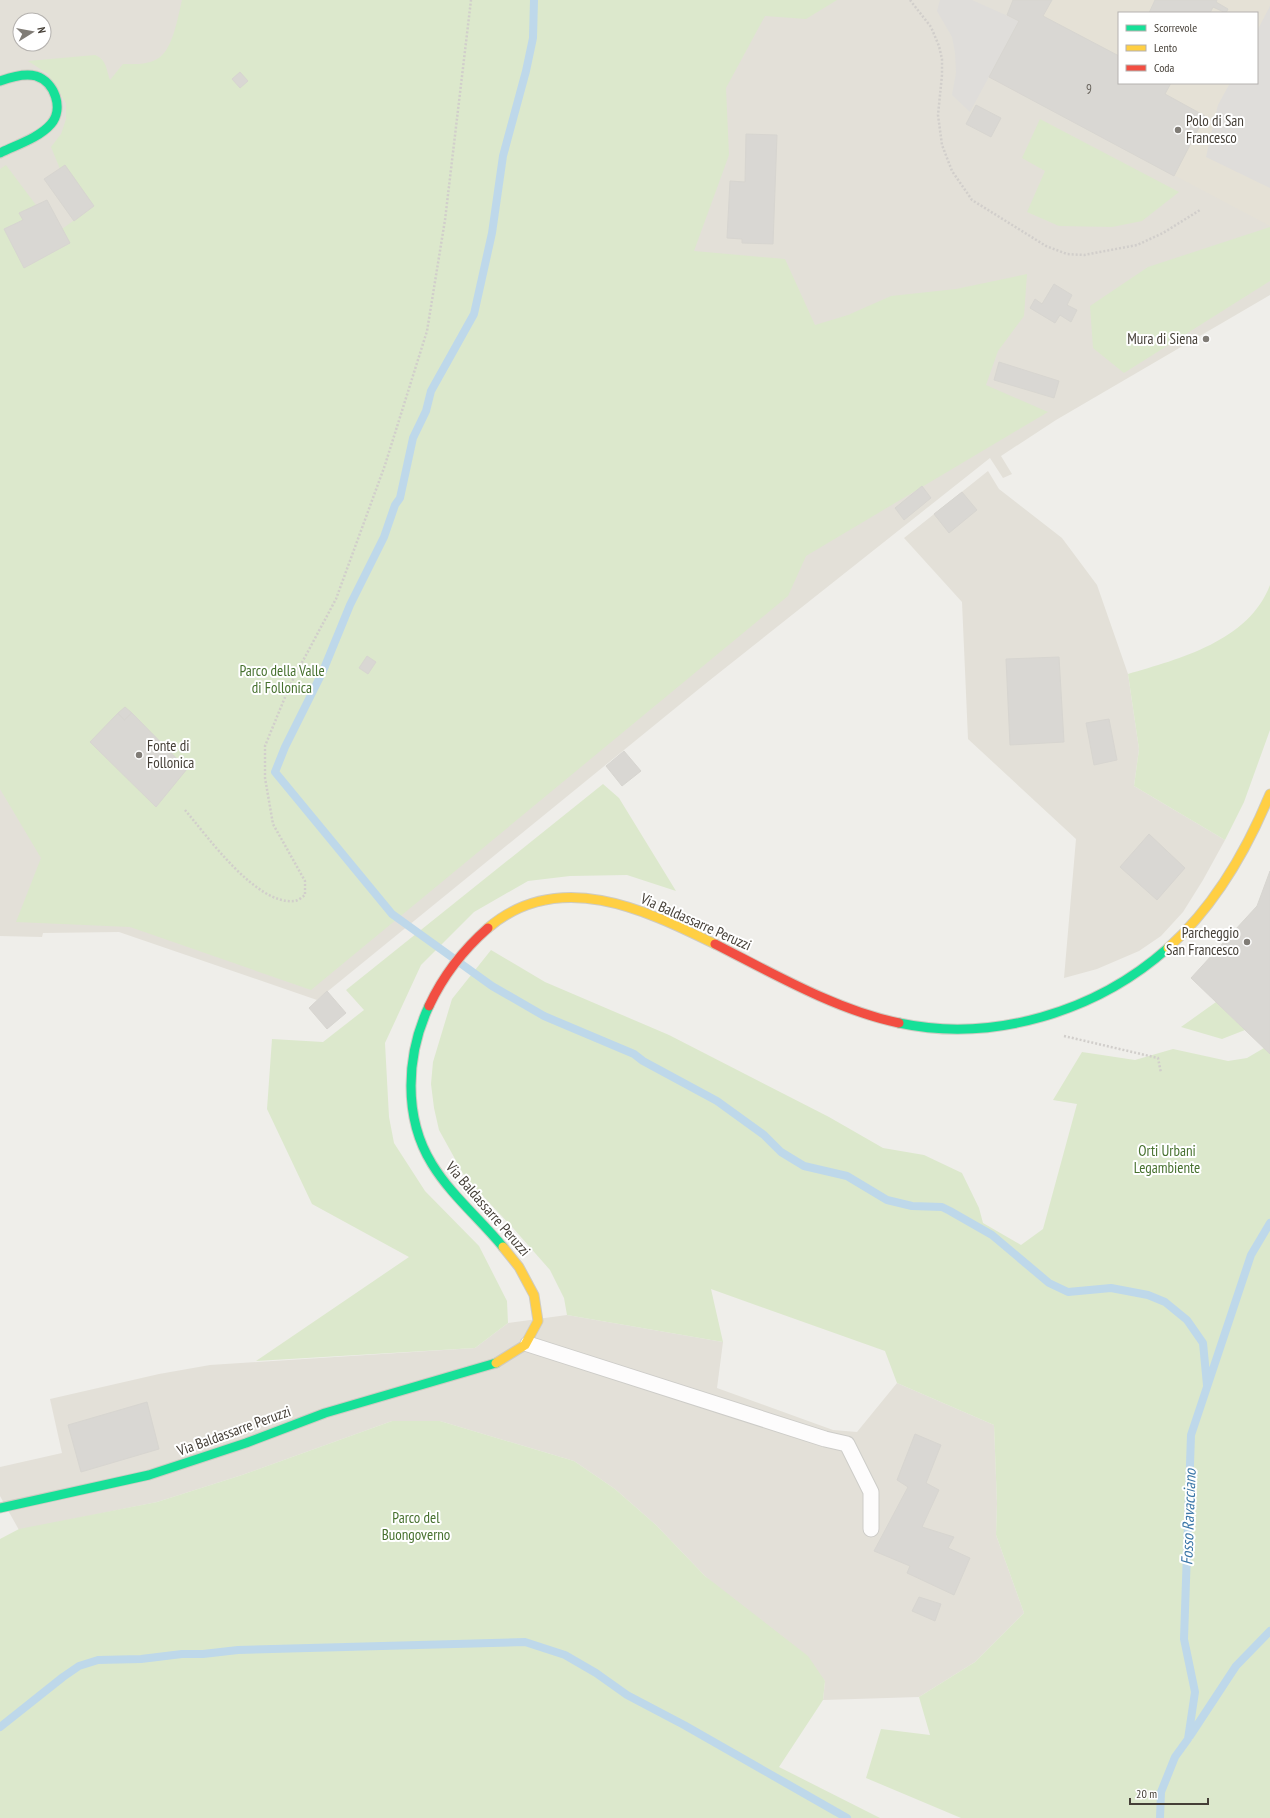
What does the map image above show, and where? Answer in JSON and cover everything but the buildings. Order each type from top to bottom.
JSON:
[{"type":"street","points":[[0,81],[26,75],[44,79],[54,92],[57,108],[55,117],[49,126],[0,153]]},
{"type":"street","name":"Via Baldassarre Peruzzi","points":[[0,1508],[149,1475],[246,1443],[332,1410],[492,1366],[521,1352],[528,1344],[538,1317],[537,1305],[529,1280],[518,1264],[443,1181],[430,1161],[415,1121],[411,1105],[410,1078],[414,1047],[424,1017],[440,986],[459,958],[480,935],[514,910],[537,901],[573,896],[599,899],[652,915],[796,984],[844,1005],[893,1022],[936,1029],[998,1028],[1045,1014],[1103,993],[1138,973],[1170,948],[1202,914],[1240,859],[1258,825],[1270,794]]},
{"type":"lane","points":[[528,1344],[825,1439],[847,1444],[871,1492],[871,1529]]},
{"type":"path","points":[[184,810],[242,877],[282,900],[296,901],[305,895],[305,881],[273,824],[265,778],[265,746],[290,685],[336,599],[385,465],[427,331],[444,220],[471,0]]},
{"type":"path","points":[[910,0],[931,27],[939,46],[942,59],[942,75],[938,115],[942,145],[952,171],[972,200],[1046,246],[1067,254],[1084,255],[1137,245],[1169,229],[1200,210]]},
{"type":"path","points":[[1058,1035],[1158,1058],[1161,1073]]},
{"type":"shaded area","points":[[0,0],[1270,0],[1270,295],[1056,420],[1001,456],[1012,474],[1003,478],[990,458],[705,684],[317,1000],[119,932],[43,933],[42,937],[0,936]]},
{"type":"shaded area","points":[[940,0],[972,0],[1019,21],[970,112],[952,95],[956,73],[955,53],[952,37],[937,11]]},
{"type":"shaded area","name":"Polo di San Francesco","points":[[1013,0],[1270,0],[1270,226],[989,77],[1019,21],[1007,15]]},
{"type":"shaded area","points":[[1270,6],[1270,188],[1206,157],[1218,105],[1229,84],[1258,84],[1258,29]]},
{"type":"shaded area","points":[[988,471],[999,489],[1062,538],[1097,585],[1128,674],[1139,749],[1134,786],[1225,840],[1183,912],[1161,936],[1139,951],[1097,969],[1064,978],[1076,839],[968,739],[962,602],[904,538]]},
{"type":"shaded area","points":[[567,1315],[723,1342],[717,1388],[833,1430],[857,1432],[897,1383],[994,1425],[997,1504],[996,1535],[1024,1613],[975,1662],[919,1697],[823,1700],[825,1681],[705,1576],[656,1525],[615,1489],[574,1461],[440,1421],[392,1421],[242,1475],[157,1502],[19,1530],[0,1496],[0,1467],[62,1453],[50,1399],[159,1374],[210,1365],[475,1348],[508,1323]]},
{"type":"green space","name":"Parco della Valle di Follonica","points":[[182,0],[837,0],[806,19],[765,16],[726,88],[729,155],[694,251],[785,259],[815,325],[848,315],[891,296],[956,289],[1027,274],[1024,316],[998,351],[986,385],[1048,412],[806,556],[788,596],[311,990],[130,927],[16,922],[41,858],[0,789],[0,169],[6,165],[36,205],[23,220],[4,229],[24,267],[70,243],[62,229],[94,206],[65,166],[60,169],[51,147],[61,134],[66,119],[66,103],[48,74],[28,61],[95,55],[104,62],[110,80],[123,64],[140,64],[149,62],[163,55],[171,41],[177,24]]},
{"type":"green space","points":[[1040,119],[1179,192],[1142,221],[1112,227],[1059,226],[1027,212],[1045,171],[1022,158]]},
{"type":"green space","points":[[1270,227],[1270,281],[1124,373],[1093,348],[1090,306],[1148,267]]},
{"type":"green space","points":[[1270,585],[1270,730],[1244,802],[1225,840],[1134,786],[1139,749],[1128,674],[1190,654],[1229,634],[1246,620],[1260,604]]},
{"type":"green space","points":[[603,784],[619,798],[676,891],[627,875],[570,876],[528,881],[474,912],[421,965],[385,1043],[389,1117],[394,1143],[425,1191],[479,1246],[507,1301],[508,1323],[475,1348],[256,1361],[409,1257],[312,1204],[267,1109],[272,1039],[323,1042],[364,1010],[346,990]]},
{"type":"green space","name":"Orti Urbani Legambiente","points":[[491,950],[545,982],[669,1035],[829,1117],[883,1148],[924,1155],[962,1173],[979,1208],[983,1223],[1021,1245],[1043,1229],[1077,1104],[1053,1100],[1082,1052],[1135,1060],[1173,1049],[1228,1061],[1247,1058],[1264,1048],[1270,1054],[1270,1818],[961,1818],[866,1778],[881,1729],[930,1735],[919,1697],[975,1662],[1024,1613],[996,1535],[997,1504],[994,1425],[897,1383],[885,1351],[711,1289],[723,1342],[567,1315],[564,1298],[550,1270],[465,1177],[439,1130],[434,1108],[431,1084],[433,1062],[452,999]]},
{"type":"green space","points":[[1216,1002],[1245,1030],[1222,1039],[1181,1027]]},
{"type":"green space","name":"Parco del Buongoverno","points":[[392,1421],[440,1421],[574,1461],[615,1489],[656,1525],[705,1576],[808,1656],[825,1681],[823,1700],[779,1767],[880,1818],[0,1818],[0,1539],[19,1529],[157,1502],[242,1475]]},
{"type":"waterway","points":[[534,0],[533,38],[526,71],[503,156],[492,233],[474,314],[431,391],[426,411],[413,438],[400,498],[395,505],[384,537],[350,605],[323,671],[285,747],[275,772],[392,914],[492,986],[544,1016],[634,1054],[643,1061],[717,1101],[764,1135],[781,1152],[804,1166],[847,1176],[887,1200],[912,1206],[942,1207],[950,1211],[992,1235],[1049,1283],[1068,1292],[1111,1288],[1148,1295],[1165,1302],[1187,1320],[1203,1343],[1207,1385]]},
{"type":"waterway","name":"Fosso Ravacciano","points":[[1160,1818],[1161,1792],[1175,1757],[1188,1739],[1195,1692],[1184,1639],[1191,1435],[1251,1255],[1270,1223]]},
{"type":"waterway","points":[[1190,1736],[1236,1666],[1270,1631]]},
{"type":"waterway","points":[[0,1727],[79,1666],[98,1660],[141,1659],[238,1650],[525,1642],[565,1655],[596,1673],[627,1695],[684,1725],[847,1818]]},
{"type":"traffic: fast","points":[[0,81],[22,75],[36,76],[43,79],[53,90],[57,104],[55,118],[46,129],[27,141],[0,153]]},
{"type":"traffic: fast","points":[[899,1023],[935,1028],[971,1029],[1006,1025],[1042,1017],[1076,1005],[1109,990],[1140,970],[1168,948]]},
{"type":"traffic: fast","points":[[429,1006],[421,1025],[412,1065],[412,1106],[416,1126],[423,1146],[432,1164],[457,1197],[503,1247]]},
{"type":"traffic: fast","points":[[0,1508],[149,1475],[246,1443],[325,1413],[496,1363]]},
{"type":"traffic: slow","points":[[1168,948],[1185,932],[1215,896],[1228,877],[1251,837],[1270,794]]},
{"type":"traffic: slow","points":[[488,928],[515,910],[543,900],[572,897],[601,900],[630,908],[659,918],[715,944]]},
{"type":"traffic: slow","points":[[496,1363],[525,1345],[538,1321],[534,1295],[519,1267],[503,1247]]},
{"type":"traffic: jam","points":[[429,1006],[454,964],[470,945],[488,928]]},
{"type":"traffic: jam","points":[[715,944],[805,990],[828,1000],[875,1017],[899,1023]]},
{"type":"place","name":"Polo di San Francesco","points":[[1178,130]]},
{"type":"place","name":"Mura di Siena","points":[[1206,339]]},
{"type":"place","name":"Fonte di Follonica","points":[[139,755]]},
{"type":"place","name":"Parcheggio San Francesco","points":[[1247,942]]}]
